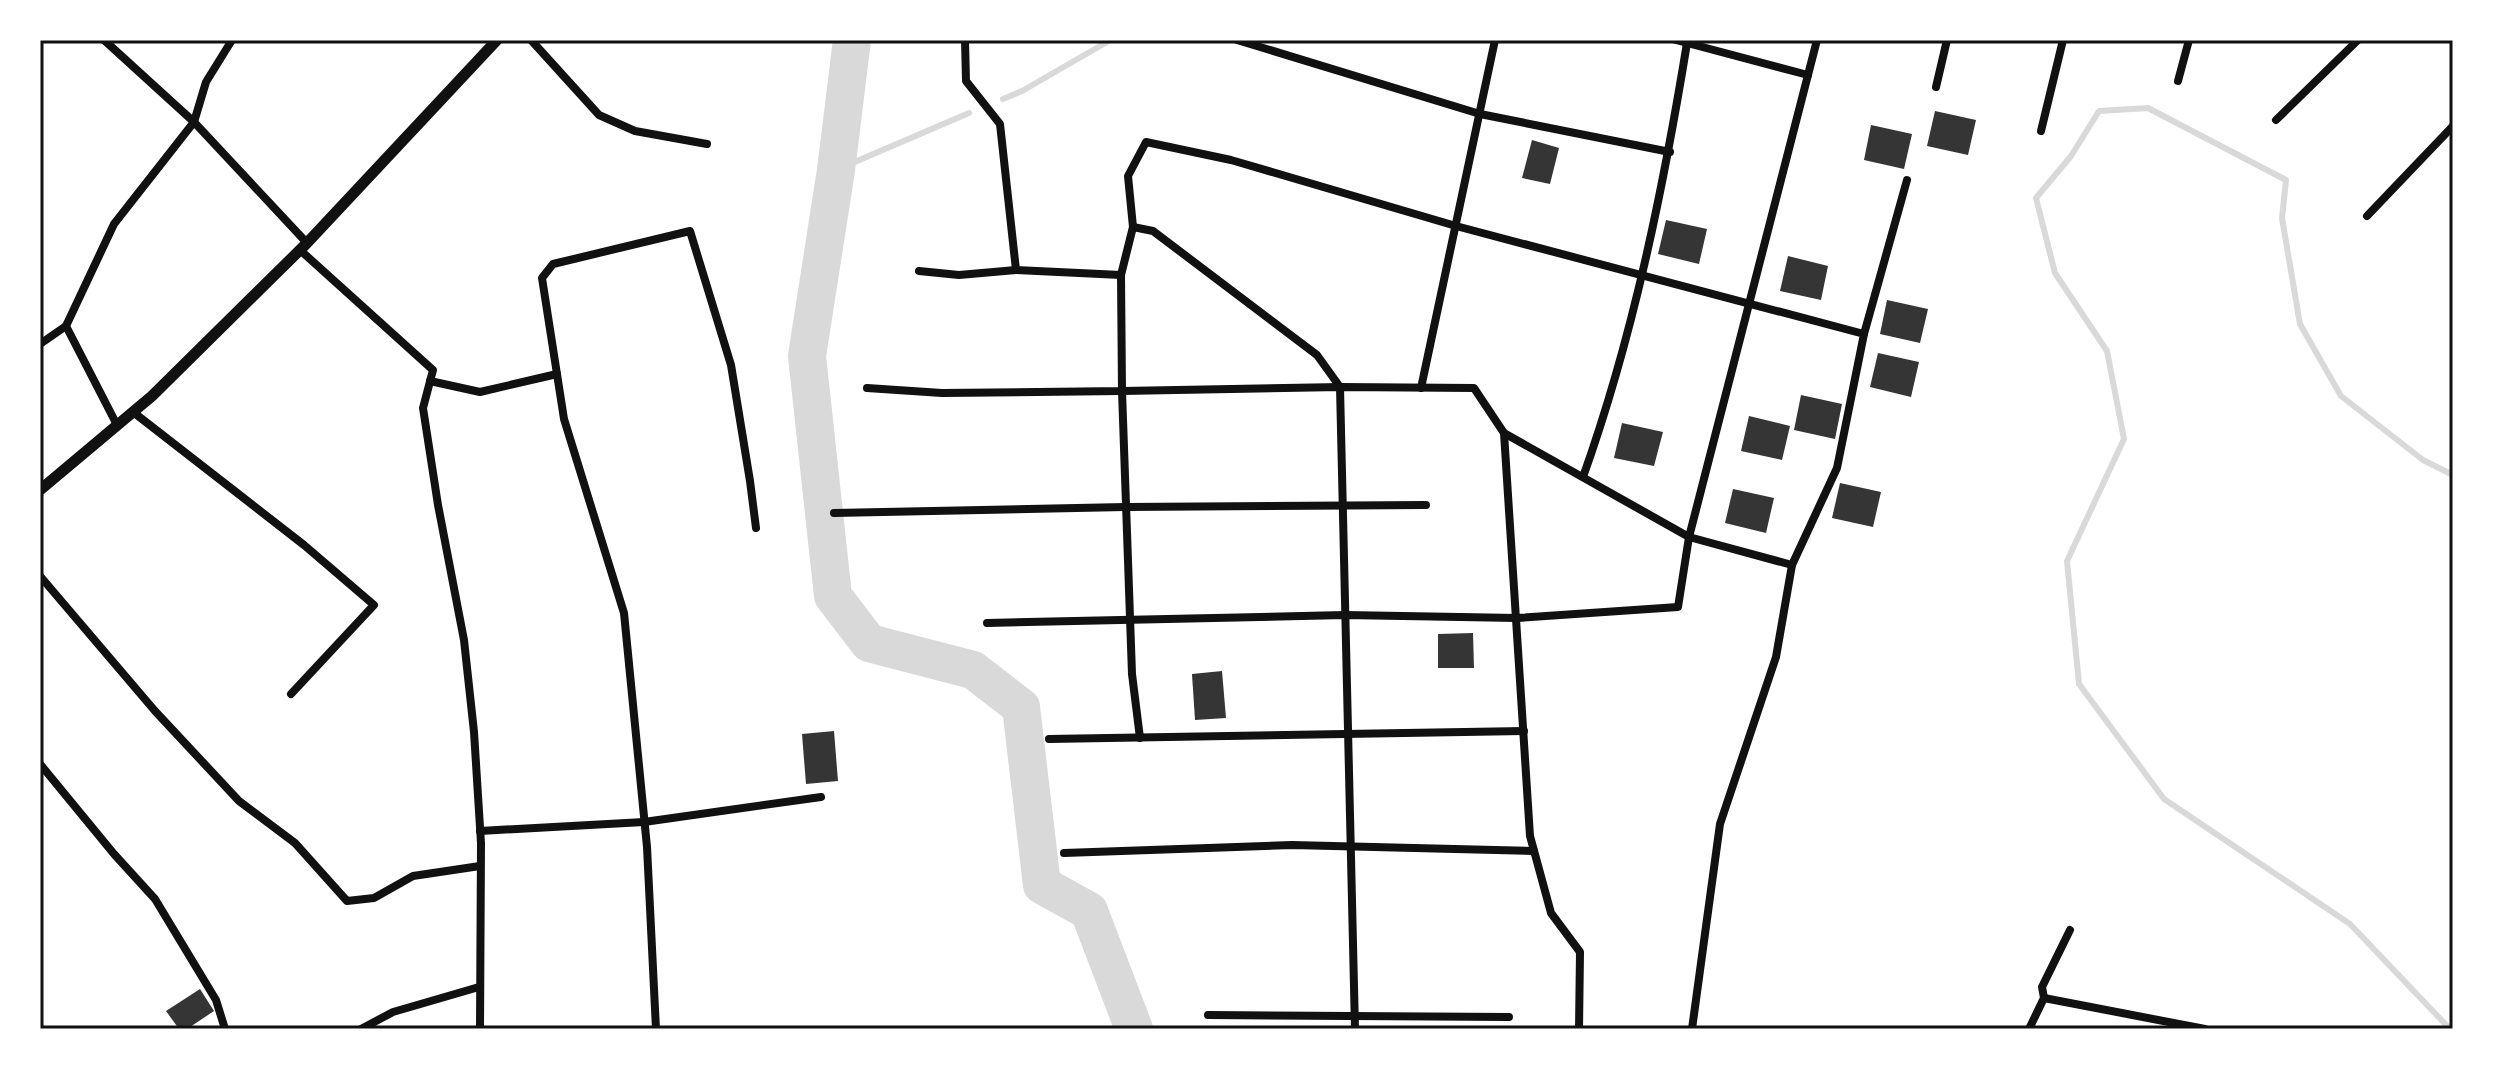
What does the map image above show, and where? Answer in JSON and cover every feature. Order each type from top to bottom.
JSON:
[{"type":"street","points":[[104,40],[194,122],[304,246],[433,370],[423,408],[464,640],[474,732],[480,831],[480,1029]]},
{"type":"street","points":[[40,344],[66,326],[114,224],[194,122],[206,82],[232,40]]},
{"type":"street","points":[[40,490],[152,396],[304,246],[497,40]]},
{"type":"street","points":[[531,40],[599,115],[635,131],[707,144]]},
{"type":"street","points":[[965,40],[966,81],[1000,124],[1016,270]]},
{"type":"street","points":[[1237,40],[1480,114],[1670,152]]},
{"type":"street","points":[[1421,388],[1495,40]]},
{"type":"street","points":[[1676,40],[1808,75]]},
{"type":"street","points":[[987,623],[1345,615],[1517,618],[1678,607],[1689,537],[1817,40]]},
{"type":"street","points":[[1936,87],[1947,40]]},
{"type":"street","points":[[2041,131],[2063,40]]},
{"type":"street","points":[[2178,81],[2189,40]]},
{"type":"street","points":[[2276,120],[2358,40]]},
{"type":"street","points":[[1583,477],[1609,405],[1642,275],[1670,152],[1687,43]]},
{"type":"street","points":[[2367,216],[2453,126]]},
{"type":"street","points":[[1140,738],[1132,674],[1125,507],[1121,275],[1133,227],[1128,176],[1146,142],[1231,160],[1456,226],[1864,334]]},
{"type":"street","points":[[1692,1029],[1720,824],[1776,657],[1792,565],[1837,468],[1864,334],[1907,180]]},
{"type":"street","points":[[1133,227],[1153,231],[1317,355],[1340,387],[1355,1029]]},
{"type":"street","points":[[656,1029],[644,822],[624,613],[564,419],[542,278],[553,264],[690,231],[731,365],[756,528]]},
{"type":"street","points":[[919,271],[959,275],[1016,270],[1121,275]]},
{"type":"street","points":[[66,326],[117,425]]},
{"type":"street","points":[[430,381],[480,392],[557,374]]},
{"type":"street","points":[[867,388],[942,393],[1474,388],[1504,433],[1689,537],[1792,565]]},
{"type":"street","points":[[133,412],[304,545],[374,605],[291,694]]},
{"type":"street","points":[[1504,433],[1530,836],[1551,913],[1580,952],[1579,1029]]},
{"type":"street","points":[[834,513],[1426,505]]},
{"type":"street","points":[[40,576],[146,700],[239,801],[295,843],[347,901],[374,898],[413,876],[480,866]]},
{"type":"street","points":[[1049,739],[1524,731]]},
{"type":"street","points":[[40,764],[155,899],[216,1000],[225,1029]]},
{"type":"street","points":[[480,831],[644,822],[821,797]]},
{"type":"street","points":[[1064,853],[1292,845],[1534,851]]},
{"type":"street","points":[[2029,1029],[2044,998],[2042,987],[2070,930]]},
{"type":"street","points":[[361,1029],[393,1012],[479,987]]},
{"type":"street","points":[[2044,998],[2205,1029]]},
{"type":"street","points":[[1208,1015],[1509,1017]]},
{"type":"building","points":[[1935,111],[1976,120],[1968,155],[1927,146]]},
{"type":"building","points":[[1871,125],[1912,134],[1904,169],[1864,160]]},
{"type":"building","points":[[1532,140],[1559,148],[1550,184],[1522,178]]},
{"type":"building","points":[[1666,220],[1707,229],[1699,264],[1658,254]]},
{"type":"building","points":[[1788,256],[1828,266],[1821,300],[1780,291]]},
{"type":"building","points":[[1887,300],[1928,309],[1920,343],[1880,334]]},
{"type":"building","points":[[1878,353],[1919,362],[1911,397],[1870,387]]},
{"type":"building","points":[[1801,395],[1842,404],[1835,439],[1794,430]]},
{"type":"building","points":[[1749,416],[1790,426],[1782,460],[1741,451]]},
{"type":"building","points":[[1622,423],[1663,432],[1654,466],[1614,458]]},
{"type":"building","points":[[1840,483],[1881,492],[1873,527],[1832,518]]},
{"type":"building","points":[[1733,489],[1774,498],[1766,533],[1725,523]]},
{"type":"building","points":[[1473,633],[1474,668],[1438,668],[1438,634]]},
{"type":"building","points":[[1222,671],[1226,718],[1195,720],[1192,674]]},
{"type":"building","points":[[834,731],[838,781],[806,784],[802,734]]},
{"type":"building","points":[[200,989],[214,1011],[187,1029],[179,1029],[166,1011]]},
{"type":"waterway","points":[[852,40],[836,170],[807,356],[833,596],[869,643],[973,670],[1021,707],[1042,885],[1089,911],[1134,1029]]},
{"type":"waterway","points":[[1003,99],[1108,40]]},
{"type":"waterway","points":[[2450,1029],[2350,924],[2164,799],[2079,684],[2067,561],[2124,439],[2107,351],[2055,273],[2036,198],[2071,156],[2099,111],[2148,108],[2286,180],[2282,218],[2300,324],[2341,396],[2423,460],[2453,475]]},
{"type":"waterway","points":[[836,170],[969,113]]}]
